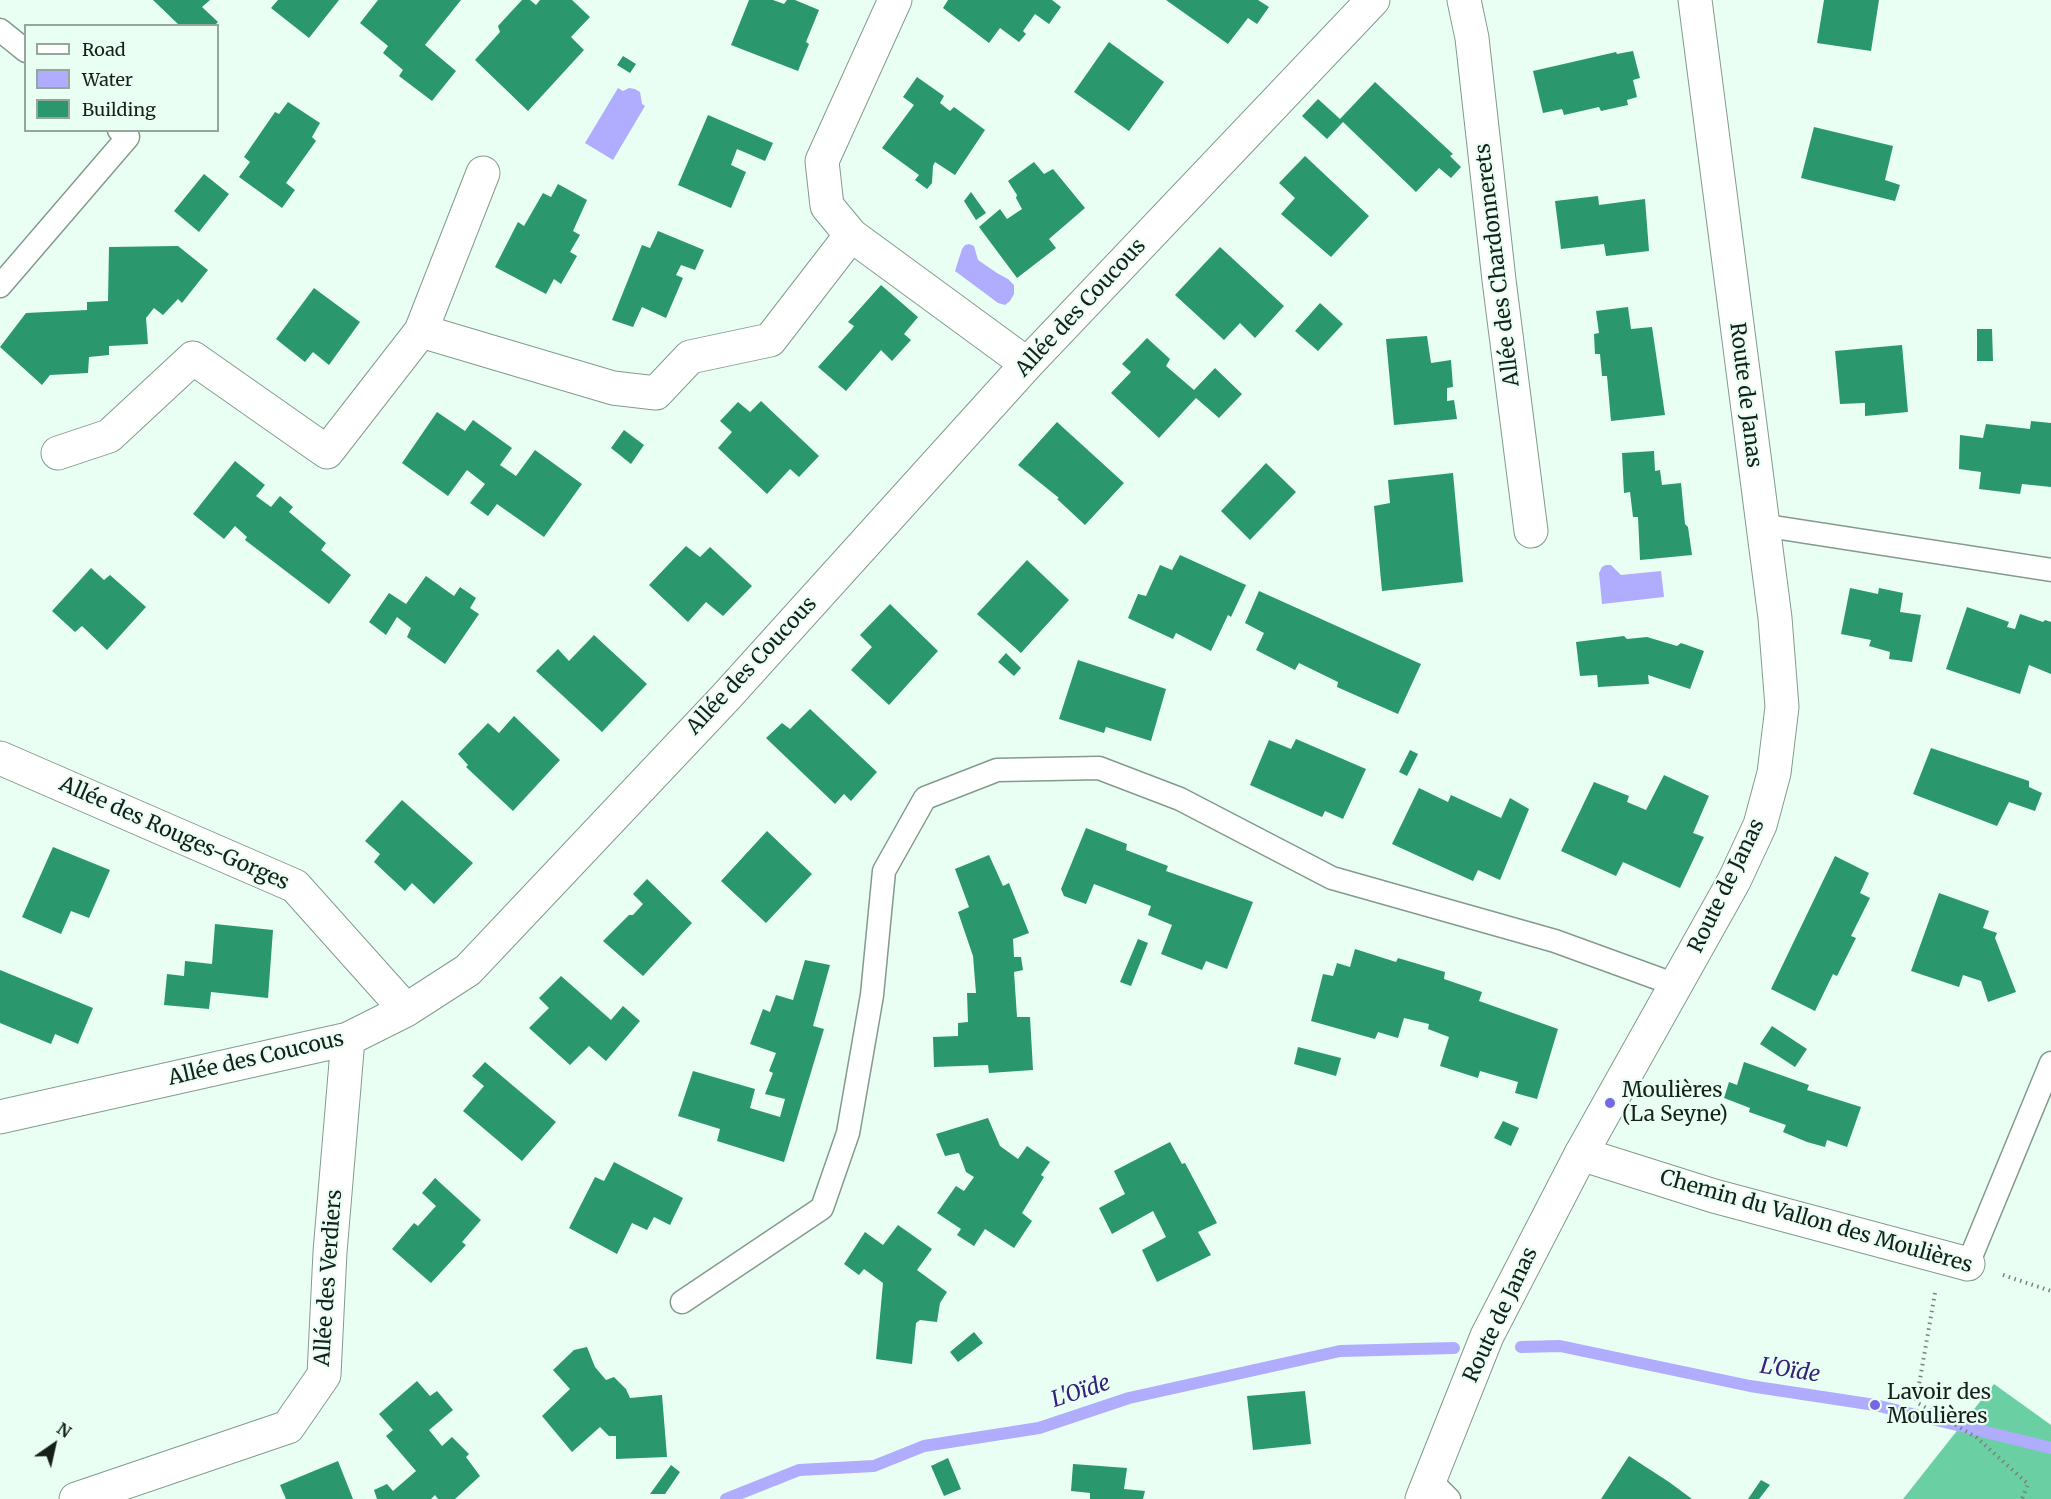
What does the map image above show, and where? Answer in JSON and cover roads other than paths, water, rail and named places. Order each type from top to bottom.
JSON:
[{"type":"street","points":[[895,0],[822,161],[827,206],[850,235],[1027,364]]},
{"type":"street","name":"Allée des Coucous","points":[[0,1117],[348,1039],[406,1010],[468,970],[724,698],[1027,364],[1373,0]]},
{"type":"street","name":"Allée des Chardonnerets","points":[[1464,0],[1472,38],[1499,280],[1531,531]]},
{"type":"street","name":"Route de Janas","points":[[1434,1492],[1487,1336],[1581,1154],[1734,881],[1760,825],[1774,773],[1782,707],[1775,618],[1761,525],[1695,0]]},
{"type":"street","points":[[58,453],[109,436],[193,358],[327,452],[422,331],[483,173]]},
{"type":"street","points":[[422,331],[613,388],[656,393],[690,357],[770,340],[850,235]]},
{"type":"street","name":"Allée des Rouges-Gorges","points":[[0,758],[295,886],[406,1010]]},
{"type":"street","name":"Allée des Verdiers","points":[[76,1499],[288,1426],[324,1375],[330,1252],[348,1039]]},
{"type":"street","name":"Chemin du Vallon des Moulières","points":[[1581,1154],[1714,1196],[1954,1260]]},
{"type":"lane","points":[[0,30],[24,49]]},
{"type":"lane","points":[[0,286],[128,138],[121,132]]},
{"type":"lane","points":[[1761,525],[2051,570]]},
{"type":"lane","points":[[682,1302],[822,1208],[848,1133],[872,995],[884,871],[925,798],[997,770],[1099,768],[1180,799],[1332,878],[1555,941],[1676,985]]},
{"type":"lane","points":[[1954,1260],[2051,1063]]},
{"type":"water","points":[[618,88],[623,91],[629,88],[635,89],[640,92],[642,104],[645,106],[613,160],[585,143]]},
{"type":"water","points":[[969,244],[974,246],[978,260],[1014,285],[1014,294],[1005,305],[998,303],[955,271],[962,249]]},
{"type":"water","points":[[1606,565],[1611,565],[1621,575],[1661,571],[1664,597],[1602,604],[1599,573]]},
{"type":"waterway","name":"L'Oïde","points":[[1521,1347],[1560,1346],[1750,1386],[1875,1405],[2051,1448]]},
{"type":"waterway","name":"L'Oïde","points":[[726,1499],[799,1470],[874,1466],[924,1446],[1039,1428],[1129,1398],[1340,1351],[1454,1348]]},
{"type":"place","name":"Moulières (La Seyne)","points":[[1610,1103]]},
{"type":"place","name":"Lavoir des Moulières","points":[[1875,1405]]}]
